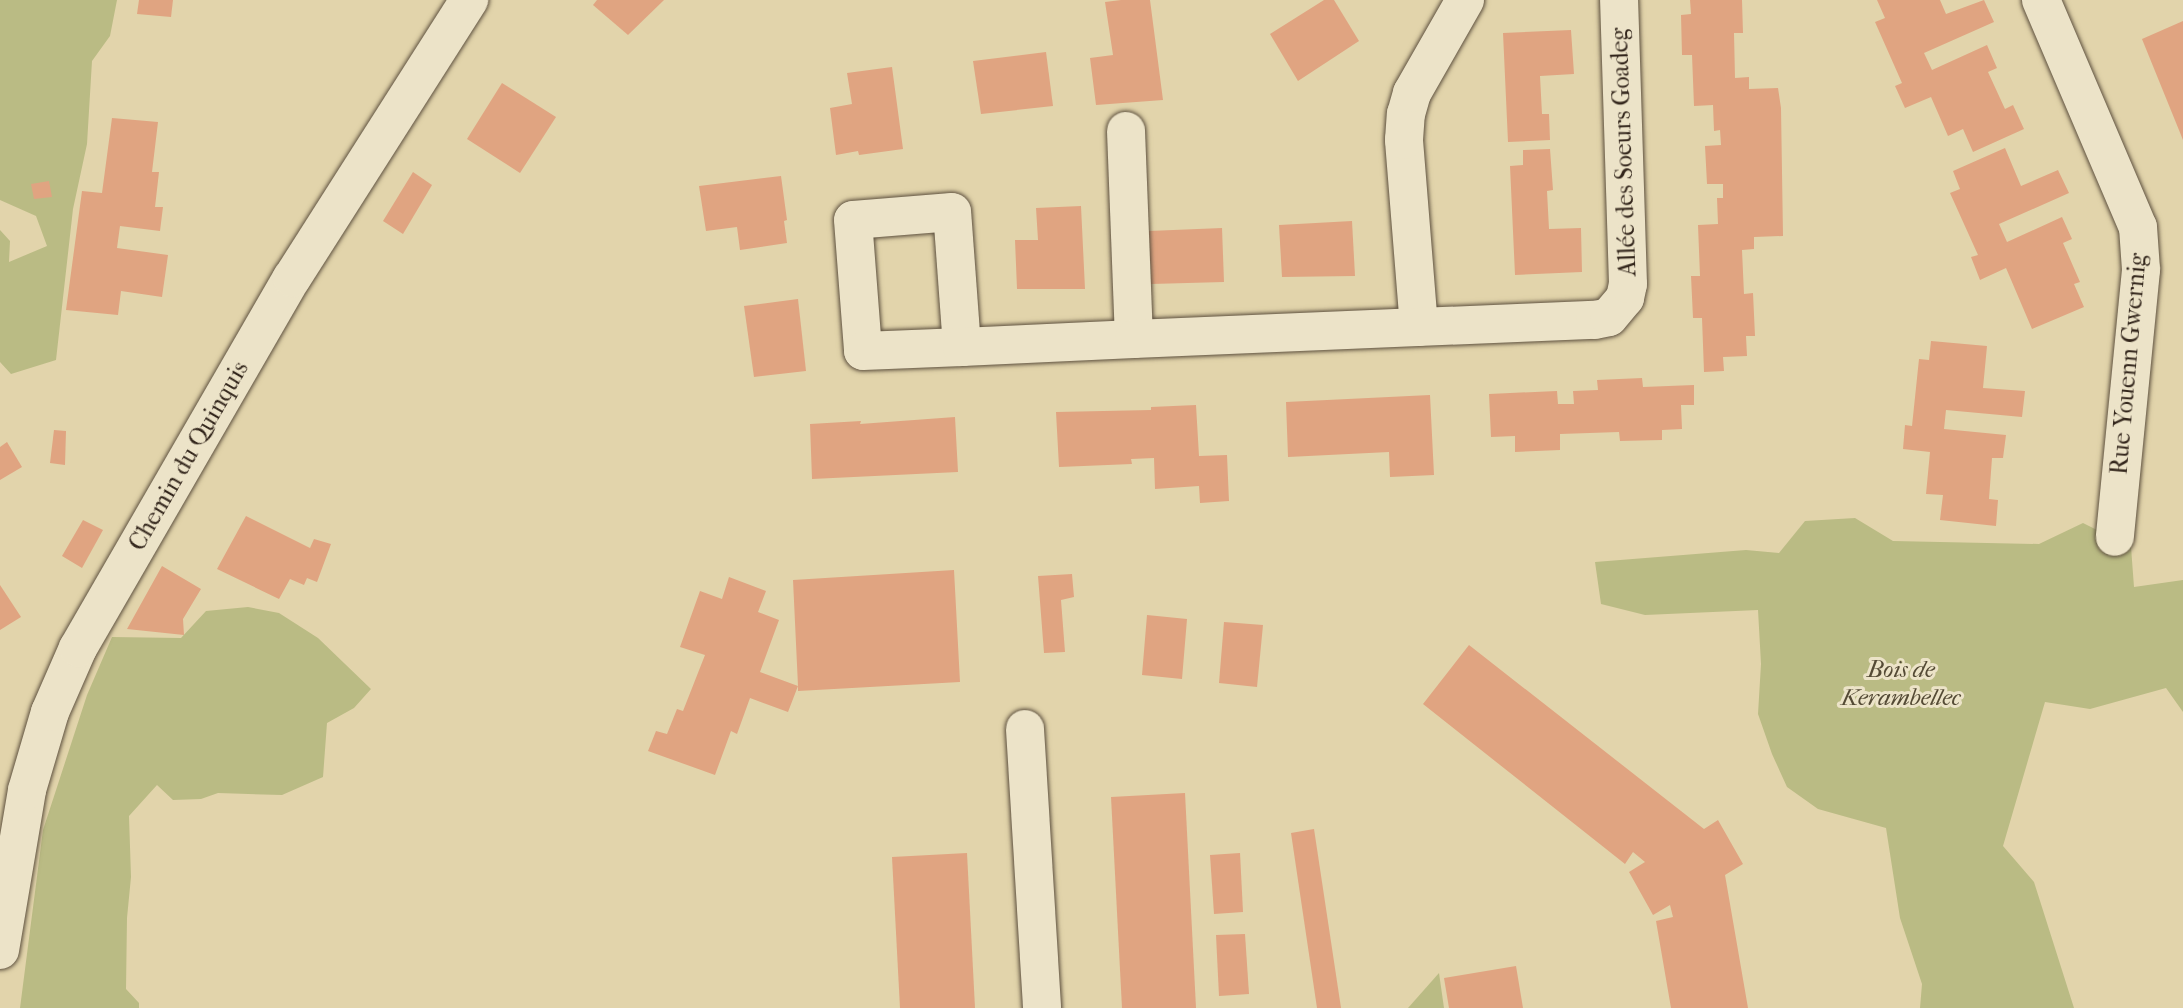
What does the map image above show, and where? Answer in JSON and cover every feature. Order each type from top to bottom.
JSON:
[{"type":"street","name":"Chemin du Quinquis","points":[[0,950],[27,790],[50,712],[78,649],[292,278],[469,0]]},
{"type":"street","points":[[1419,327],[1404,140],[1406,114],[1412,93],[1465,0]]},
{"type":"street","name":"Allée des Soeurs Goadeg","points":[[962,347],[1595,320],[1609,317],[1625,298],[1628,284],[1619,0]]},
{"type":"street","name":"Rue Youenn Gwernig","points":[[2041,0],[2138,227],[2141,270],[2115,537]]},
{"type":"street","points":[[1126,131],[1134,338]]},
{"type":"street","points":[[1025,729],[1042,1008]]},
{"type":"green space","points":[[0,0],[117,0],[110,36],[92,61],[87,144],[73,209],[56,360],[11,374],[0,362],[0,230],[10,241],[9,262],[47,246],[36,216],[0,200]]},
{"type":"green space","name":"Bois de Kerambellec","points":[[1855,518],[1893,541],[2039,544],[2083,523],[2131,547],[2134,587],[2183,580],[2183,712],[2166,688],[2090,709],[2045,702],[2003,846],[2034,882],[2074,1008],[1920,1008],[1922,984],[1900,918],[1886,828],[1818,809],[1787,787],[1772,754],[1758,714],[1761,664],[1758,610],[1645,615],[1601,604],[1595,562],[1746,550],[1779,553],[1805,521]]},
{"type":"green space","points":[[248,607],[279,613],[318,638],[371,689],[354,708],[327,723],[323,777],[282,795],[218,793],[201,799],[173,800],[157,785],[129,816],[131,877],[127,918],[126,989],[139,1003],[139,1008],[20,1008],[43,830],[87,695],[112,637],[181,638],[206,611]]},
{"type":"green space","points":[[1439,973],[1444,1008],[1408,1008]]},
{"type":"building","points":[[139,0],[173,0],[171,17],[137,14]]},
{"type":"building","points":[[597,0],[664,0],[628,35],[593,5]]},
{"type":"building","points":[[1150,0],[1163,100],[1096,105],[1090,58],[1113,55],[1105,2]]},
{"type":"building","points":[[1324,0],[1334,0],[1359,41],[1298,81],[1270,34]]},
{"type":"building","points":[[1690,0],[1742,0],[1743,33],[1734,33],[1735,78],[1749,77],[1749,89],[1778,88],[1781,108],[1783,236],[1754,237],[1754,249],[1742,250],[1744,294],[1753,293],[1755,336],[1746,336],[1747,356],[1723,357],[1724,371],[1704,372],[1702,318],[1693,318],[1691,276],[1700,276],[1698,225],[1718,224],[1717,198],[1723,198],[1723,184],[1707,184],[1705,146],[1721,145],[1720,130],[1714,131],[1713,105],[1694,106],[1692,55],[1682,55],[1681,15],[1691,14]]},
{"type":"building","points":[[1877,0],[1940,0],[1946,14],[1984,0],[1994,22],[1924,53],[1932,70],[1987,45],[1997,68],[1988,72],[2005,109],[2013,105],[2024,129],[1973,152],[1963,129],[1948,136],[1931,97],[1905,108],[1895,86],[1902,83],[1875,22],[1885,18]]},
{"type":"building","points":[[2183,21],[2183,140],[2142,39]]},
{"type":"building","points":[[1571,30],[1574,74],[1540,76],[1542,114],[1549,114],[1550,140],[1508,142],[1503,33]]},
{"type":"building","points":[[1046,52],[1053,106],[981,114],[973,61]]},
{"type":"building","points":[[892,67],[903,149],[836,155],[830,108],[852,104],[847,73]]},
{"type":"building","points":[[502,83],[556,117],[520,173],[467,139]]},
{"type":"building","points":[[112,118],[158,122],[152,172],[159,172],[155,207],[163,207],[160,231],[120,226],[117,248],[168,255],[162,297],[121,291],[118,315],[66,310],[82,191],[102,193]]},
{"type":"building","points":[[2005,148],[2021,186],[2058,170],[2069,193],[1999,224],[2007,242],[2062,217],[2072,239],[2063,243],[2080,282],[2074,284],[2084,307],[2032,329],[2006,268],[1980,280],[1971,257],[1978,255],[1950,193],[1960,189],[1953,171]]},
{"type":"building","points":[[1550,149],[1553,190],[1547,191],[1549,229],[1581,228],[1582,272],[1515,275],[1510,166],[1523,165],[1523,150]]},
{"type":"building","points":[[413,172],[432,185],[403,234],[383,221]]},
{"type":"building","points":[[781,176],[787,243],[740,250],[737,227],[706,231],[699,186]]},
{"type":"building","points":[[49,181],[52,197],[34,199],[31,184]]},
{"type":"building","points":[[1081,206],[1085,289],[1017,289],[1015,240],[1038,240],[1036,208]]},
{"type":"building","points":[[1352,221],[1355,276],[1282,277],[1279,225]]},
{"type":"building","points":[[1222,228],[1224,282],[1151,284],[1149,231]]},
{"type":"building","points":[[798,299],[806,371],[754,377],[744,306]]},
{"type":"building","points":[[1931,341],[1987,346],[1983,388],[2025,391],[2022,417],[1946,410],[1944,429],[2006,435],[2003,458],[1992,458],[1989,499],[1998,500],[1996,526],[1940,520],[1943,495],[1926,494],[1930,452],[1903,449],[1905,425],[1912,426],[1919,359],[1929,360]]},
{"type":"building","points":[[1642,378],[1643,387],[1694,385],[1694,405],[1681,405],[1682,429],[1662,430],[1662,440],[1620,441],[1619,432],[1560,434],[1560,450],[1515,452],[1515,436],[1491,437],[1489,394],[1557,391],[1558,404],[1574,404],[1573,391],[1598,390],[1597,380]]},
{"type":"building","points":[[1430,395],[1434,475],[1390,477],[1389,452],[1288,457],[1286,402]]},
{"type":"building","points":[[1196,405],[1199,456],[1227,455],[1229,501],[1200,503],[1199,486],[1155,489],[1154,458],[1131,459],[1132,464],[1059,467],[1056,412],[1151,410],[1151,407]]},
{"type":"building","points":[[955,417],[958,472],[812,479],[810,424],[861,421],[860,424]]},
{"type":"building","points":[[54,430],[66,431],[65,465],[50,463]]},
{"type":"building","points":[[7,442],[22,467],[0,480],[0,447]]},
{"type":"building","points":[[246,516],[310,548],[314,539],[331,544],[317,582],[307,578],[304,585],[290,579],[279,599],[217,569]]},
{"type":"building","points":[[83,520],[103,530],[82,568],[62,556]]},
{"type":"building","points":[[162,566],[201,589],[183,619],[184,635],[127,629]]},
{"type":"building","points":[[954,570],[960,682],[798,691],[793,580]]},
{"type":"building","points":[[1072,574],[1074,597],[1061,600],[1065,652],[1044,653],[1038,576]]},
{"type":"building","points":[[729,577],[766,591],[758,612],[779,620],[760,672],[798,686],[788,712],[750,698],[737,734],[731,731],[715,775],[648,751],[656,731],[667,734],[677,709],[683,711],[705,655],[680,647],[700,591],[722,599]]},
{"type":"building","points":[[0,585],[21,617],[0,630]]},
{"type":"building","points":[[1147,615],[1187,619],[1182,679],[1142,675]]},
{"type":"building","points":[[1224,622],[1263,625],[1257,687],[1219,683]]},
{"type":"building","points":[[1469,645],[1704,829],[1718,820],[1743,864],[1725,875],[1748,1008],[1671,1008],[1656,921],[1673,917],[1670,905],[1653,915],[1629,872],[1645,862],[1633,852],[1625,864],[1423,704]]},
{"type":"building","points":[[1185,793],[1196,1008],[1122,1008],[1111,797]]},
{"type":"building","points":[[1314,829],[1341,1008],[1317,1008],[1291,833]]},
{"type":"building","points":[[967,853],[975,1008],[900,1008],[892,857]]},
{"type":"building","points":[[1240,853],[1243,912],[1214,914],[1210,855]]},
{"type":"building","points":[[1245,934],[1249,994],[1219,996],[1216,935]]},
{"type":"building","points":[[1516,966],[1523,1008],[1449,1008],[1444,978]]}]
